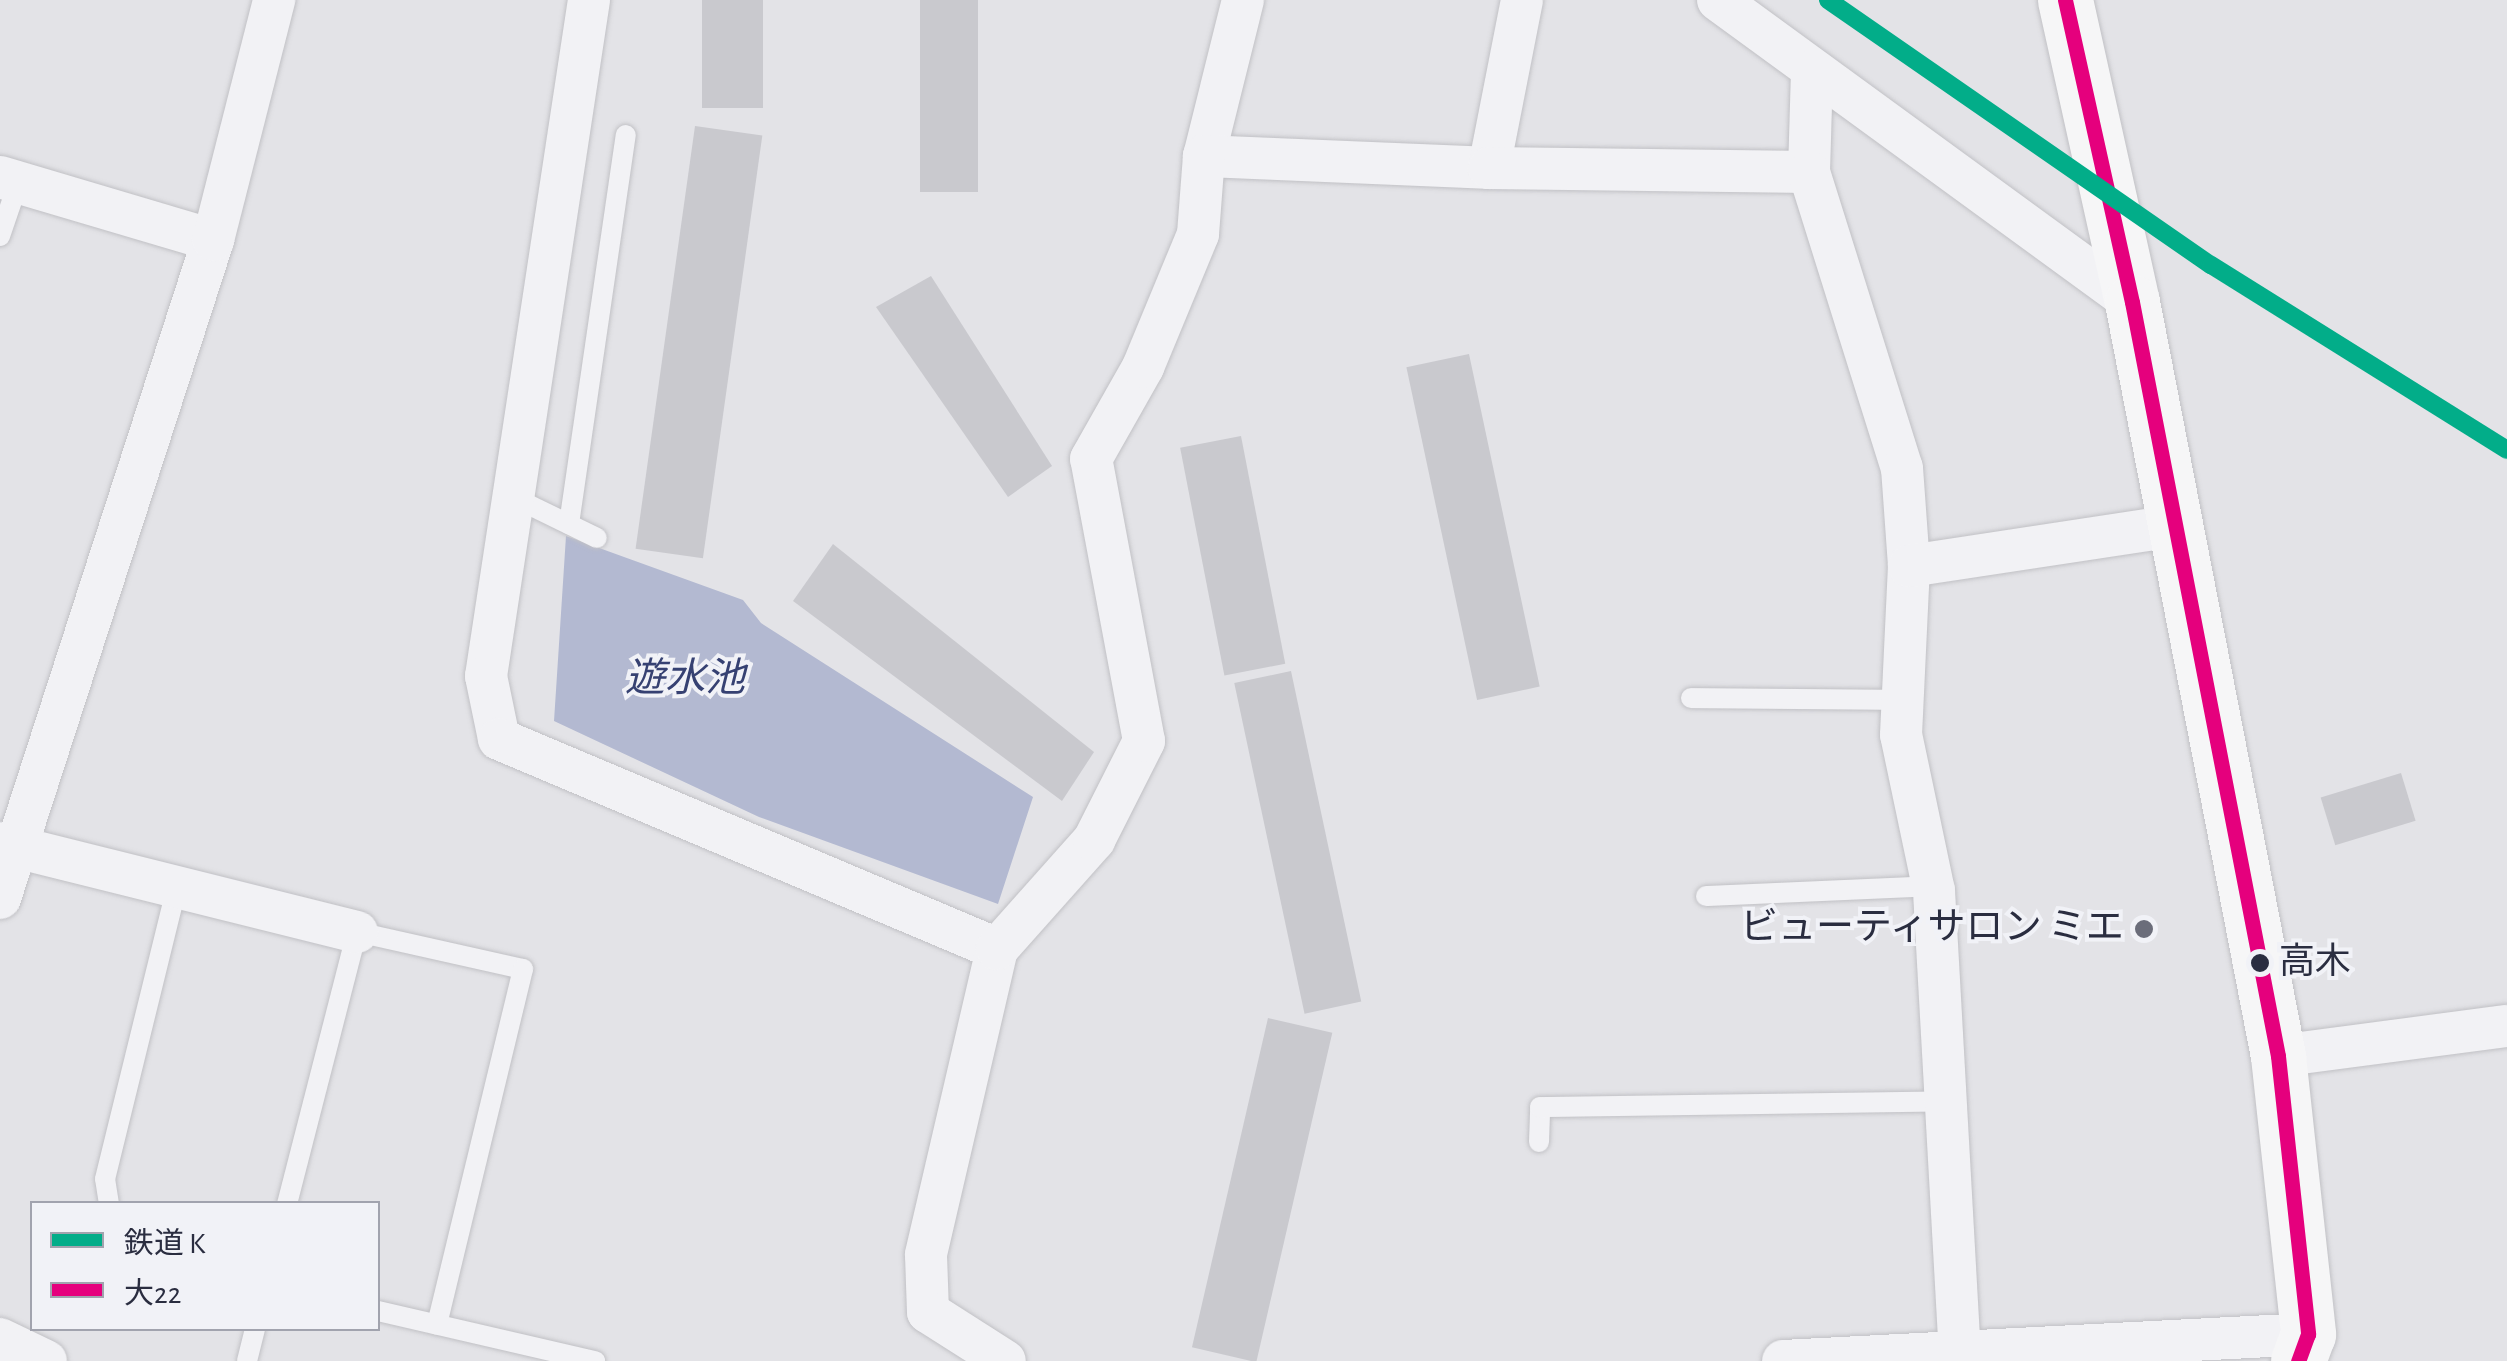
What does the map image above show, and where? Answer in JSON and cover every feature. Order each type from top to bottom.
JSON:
[{"type":"main road","points":[[2065,0],[2132,302],[2278,1056],[2308,1352]]},
{"type":"street","points":[[0,898],[8,844],[213,240],[274,0]]},
{"type":"street","points":[[589,0],[486,676],[499,738],[997,948]]},
{"type":"street","points":[[1005,1361],[928,1312],[926,1256],[997,948],[1094,840],[1144,741],[1092,459],[1143,367],[1198,234],[1204,156],[1243,0]]},
{"type":"street","points":[[1489,168],[1522,0]]},
{"type":"street","points":[[1718,0],[2132,302]]},
{"type":"street","points":[[1812,70],[1809,172],[1902,468],[1909,566],[1902,736],[1932,886],[1960,1356]]},
{"type":"street","points":[[1204,156],[1489,168],[1809,172]]},
{"type":"street","points":[[9,180],[213,240]]},
{"type":"street","points":[[1909,566],[2175,526]]},
{"type":"street","points":[[8,844],[176,891],[357,932]]},
{"type":"street","points":[[2278,1056],[2507,1026]]},
{"type":"street","points":[[0,1339],[46,1361]]},
{"type":"street","points":[[1783,1361],[2308,1352]]},
{"type":"lane","points":[[569,524],[626,135]]},
{"type":"lane","points":[[0,236],[9,180]]},
{"type":"lane","points":[[515,498],[596,538]]},
{"type":"lane","points":[[1691,698],[1903,700]]},
{"type":"lane","points":[[1706,896],[1932,886]]},
{"type":"lane","points":[[109,1201],[105,1179],[176,891]]},
{"type":"lane","points":[[289,1201],[357,932],[522,969],[438,1325]]},
{"type":"lane","points":[[1539,1142],[1540,1106],[1945,1102]]},
{"type":"lane","points":[[380,1312],[594,1361]]},
{"type":"lane","points":[[247,1361],[254,1331]]},
{"type":"water","name":"遊水池","points":[[566,536],[743,600],[761,623],[1033,797],[998,904],[759,817],[554,721]]},
{"type":"building","points":[[702,0],[763,0],[763,108],[702,108]]},
{"type":"building","points":[[920,0],[978,0],[978,192],[920,192]]},
{"type":"building","points":[[695,126],[762,135],[703,558],[636,549]]},
{"type":"building","points":[[931,276],[1052,466],[1008,497],[876,307]]},
{"type":"building","points":[[1469,354],[1540,687],[1477,700],[1406,367]]},
{"type":"building","points":[[1241,436],[1285,664],[1224,676],[1180,448]]},
{"type":"building","points":[[833,544],[1094,752],[1062,801],[793,601]]},
{"type":"building","points":[[1291,671],[1361,1002],[1305,1014],[1234,683]]},
{"type":"building","points":[[2401,773],[2416,821],[2335,845],[2321,798]]},
{"type":"building","points":[[1268,1018],[1332,1033],[1257,1361],[1192,1347]]},
{"type":"rail line","name":"K","points":[[1828,0],[2211,265],[2507,450]]},
{"type":"transit line","name":"大22","points":[[2065,0],[2132,302],[2278,1056],[2308,1334],[2298,1361]]},
{"type":"place","name":"ビューティサロン ミエ","points":[[2144,929]]},
{"type":"place","name":"高木","points":[[2260,963]]}]
